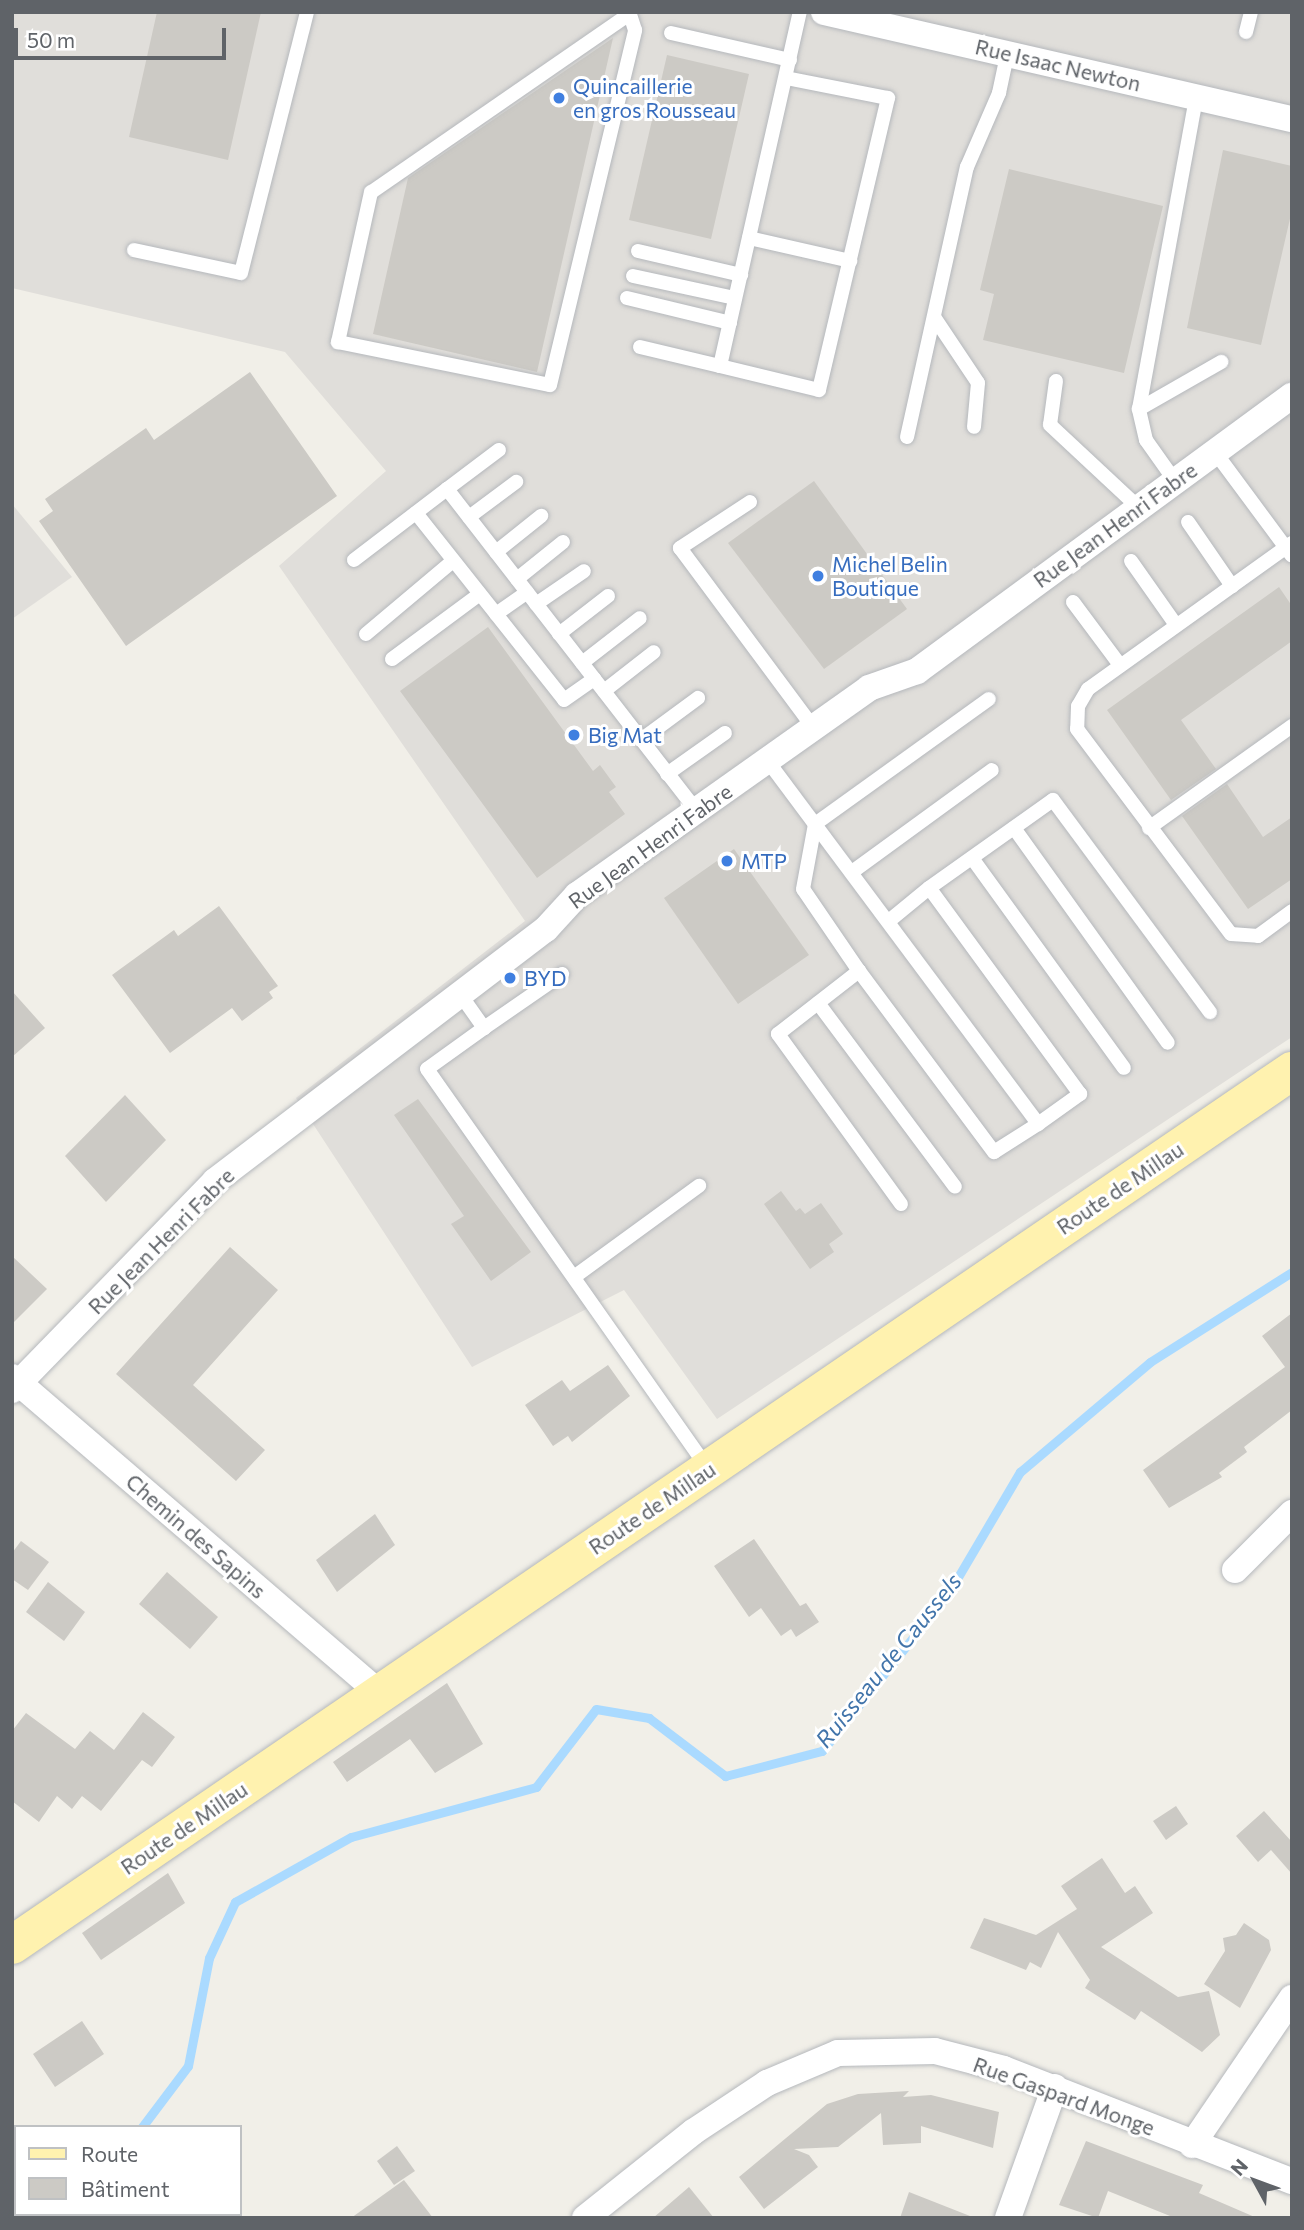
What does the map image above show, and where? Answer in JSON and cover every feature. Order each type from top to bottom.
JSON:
[{"type":"main road","name":"Route de Millau","points":[[12,1945],[1292,1071]]},
{"type":"street","name":"Rue Isaac Newton","points":[[824,12],[1292,118]]},
{"type":"street","name":"Rue Jean Henri Fabre","points":[[15,1383],[215,1181],[545,929],[576,895],[869,688],[917,671],[1292,396]]},
{"type":"street","name":"Chemin des Sapins","points":[[15,1383],[380,1693]]},
{"type":"street","points":[[1235,1570],[1292,1513]]},
{"type":"street","points":[[1192,2145],[1292,1998]]},
{"type":"street","name":"Rue Gaspard Monge","points":[[585,2218],[692,2132],[767,2083],[838,2053],[935,2051],[1055,2087],[1192,2145],[1292,2181]]},
{"type":"street","points":[[1008,2218],[1055,2087]]},
{"type":"lane","points":[[134,250],[240,273],[307,12]]},
{"type":"lane","points":[[720,366],[800,12]]},
{"type":"lane","points":[[1246,32],[1251,12]]},
{"type":"lane","points":[[629,14],[635,30],[550,385],[338,342],[371,192],[629,14]]},
{"type":"lane","points":[[671,33],[790,60]]},
{"type":"lane","points":[[907,436],[967,167],[999,93],[1007,54]]},
{"type":"lane","points":[[640,346],[819,390],[888,98],[786,78]]},
{"type":"lane","points":[[1175,481],[1146,440],[1139,409],[1196,97]]},
{"type":"lane","points":[[749,238],[850,261]]},
{"type":"lane","points":[[639,251],[741,275]]},
{"type":"lane","points":[[633,276],[735,298]]},
{"type":"lane","points":[[627,298],[730,323]]},
{"type":"lane","points":[[934,317],[978,383],[974,427]]},
{"type":"lane","points":[[1139,409],[1221,362]]},
{"type":"lane","points":[[1056,381],[1050,425],[1139,508]]},
{"type":"lane","points":[[354,560],[499,450]]},
{"type":"lane","points":[[1215,452],[1290,549],[1232,586],[1088,688],[1078,706],[1077,729],[1231,934],[1258,936],[1292,911]]},
{"type":"lane","points":[[469,517],[516,482]]},
{"type":"lane","points":[[447,489],[696,810]]},
{"type":"lane","points":[[750,502],[681,548],[813,727]]},
{"type":"lane","points":[[416,513],[564,700],[594,679]]},
{"type":"lane","points":[[496,552],[541,516]]},
{"type":"lane","points":[[1188,522],[1232,586]]},
{"type":"lane","points":[[517,579],[563,542]]},
{"type":"lane","points":[[366,634],[453,561]]},
{"type":"lane","points":[[1131,561],[1177,625]]},
{"type":"lane","points":[[496,614],[584,571]]},
{"type":"lane","points":[[393,659],[480,594]]},
{"type":"lane","points":[[559,634],[608,596]]},
{"type":"lane","points":[[1073,602],[1120,665]]},
{"type":"lane","points":[[582,663],[640,618]]},
{"type":"lane","points":[[604,691],[654,652]]},
{"type":"lane","points":[[641,740],[698,698]]},
{"type":"lane","points":[[929,888],[1080,1094],[994,1152],[859,971],[803,888],[815,824],[989,699]]},
{"type":"lane","points":[[1149,828],[1292,726]]},
{"type":"lane","points":[[667,774],[726,733]]},
{"type":"lane","points":[[767,760],[890,920],[1038,1124]]},
{"type":"lane","points":[[852,872],[992,770]]},
{"type":"lane","points":[[890,920],[929,888],[1053,800],[1210,1012]]},
{"type":"lane","points":[[1014,828],[1168,1042]]},
{"type":"lane","points":[[972,858],[1124,1068]]},
{"type":"lane","points":[[859,971],[778,1034],[901,1204]]},
{"type":"lane","points":[[562,974],[427,1069],[709,1469]]},
{"type":"lane","points":[[460,994],[484,1028]]},
{"type":"lane","points":[[818,1003],[955,1187]]},
{"type":"lane","points":[[574,1277],[699,1186]]},
{"type":"shaded area","points":[[12,12],[1292,12],[1292,1037],[717,1419],[624,1290],[472,1367],[296,1098],[525,921],[279,566],[386,471],[285,352],[12,288]]},
{"type":"shaded area","points":[[12,504],[72,577],[12,619]]},
{"type":"building","points":[[157,12],[261,12],[228,160],[129,137]]},
{"type":"building","points":[[613,38],[537,372],[373,334],[408,178]]},
{"type":"building","points":[[667,55],[749,74],[711,239],[629,220]]},
{"type":"building","points":[[1223,150],[1292,166],[1292,210],[1261,345],[1187,328]]},
{"type":"building","points":[[1009,169],[1163,206],[1124,373],[983,340],[994,294],[980,290]]},
{"type":"building","points":[[250,372],[337,496],[126,646],[39,521],[53,511],[45,499],[146,428],[154,440]]},
{"type":"building","name":"Michel Belin Boutique","points":[[814,481],[907,609],[824,669],[728,543]]},
{"type":"building","points":[[1279,587],[1292,606],[1292,641],[1181,720],[1216,769],[1171,800],[1107,710]]},
{"type":"building","points":[[488,627],[593,771],[600,765],[616,787],[609,792],[625,814],[537,878],[400,691]]},
{"type":"building","points":[[1227,784],[1263,837],[1292,817],[1292,879],[1248,909],[1182,816]]},
{"type":"building","points":[[734,849],[809,955],[738,1004],[664,898]]},
{"type":"building","points":[[219,906],[278,986],[269,992],[273,998],[242,1021],[232,1008],[170,1053],[112,975],[174,930],[178,936]]},
{"type":"building","points":[[12,991],[45,1028],[12,1057]]},
{"type":"building","points":[[125,1095],[166,1140],[106,1202],[65,1156]]},
{"type":"building","points":[[418,1099],[531,1252],[491,1281],[451,1224],[464,1216],[394,1115]]},
{"type":"building","points":[[781,1191],[796,1211],[800,1208],[805,1214],[821,1203],[843,1234],[829,1244],[834,1252],[810,1269],[764,1204]]},
{"type":"building","points":[[230,1247],[278,1290],[193,1385],[265,1450],[236,1481],[116,1374]]},
{"type":"building","points":[[12,1256],[47,1289],[12,1324]]},
{"type":"building","points":[[1292,1313],[1292,1410],[1244,1447],[1247,1452],[1219,1473],[1222,1477],[1169,1508],[1143,1470],[1285,1367],[1262,1336]]},
{"type":"building","points":[[608,1365],[630,1396],[572,1442],[568,1436],[553,1446],[525,1405],[562,1380],[570,1391]]},
{"type":"building","points":[[375,1514],[395,1545],[337,1592],[316,1560]]},
{"type":"building","points":[[754,1539],[800,1606],[806,1603],[819,1622],[796,1637],[791,1629],[781,1636],[761,1608],[749,1617],[714,1566]]},
{"type":"building","points":[[21,1541],[49,1562],[28,1590],[12,1579],[12,1553]]},
{"type":"building","points":[[167,1572],[218,1617],[190,1649],[139,1604]]},
{"type":"building","points":[[48,1582],[85,1612],[64,1641],[26,1612]]},
{"type":"building","points":[[447,1683],[483,1744],[435,1773],[410,1739],[347,1782],[333,1762]]},
{"type":"building","points":[[143,1712],[175,1737],[152,1767],[142,1760],[101,1811],[82,1796],[72,1809],[57,1796],[39,1822],[12,1801],[12,1731],[26,1713],[75,1749],[90,1731],[114,1750]]},
{"type":"building","points":[[1176,1806],[1188,1824],[1166,1840],[1153,1821]]},
{"type":"building","points":[[1264,1811],[1292,1842],[1292,1874],[1271,1850],[1258,1862],[1236,1836]]},
{"type":"building","points":[[1102,1858],[1125,1893],[1135,1886],[1153,1913],[1101,1947],[1178,1997],[1209,1991],[1220,2035],[1202,2052],[1141,2011],[1135,2020],[1085,1988],[1090,1980],[1058,1932],[1041,1968],[1030,1962],[1026,1970],[970,1948],[984,1918],[1036,1935],[1077,1909],[1061,1886]]},
{"type":"building","points":[[168,1873],[185,1903],[101,1960],[82,1933]]},
{"type":"building","points":[[1244,1923],[1269,1940],[1271,1950],[1240,2008],[1204,1984],[1225,1951],[1223,1938],[1236,1935]]},
{"type":"building","points":[[82,2021],[104,2054],[55,2087],[33,2054]]},
{"type":"building","points":[[909,2091],[903,2097],[931,2095],[999,2112],[993,2148],[921,2126],[921,2143],[883,2145],[881,2113],[838,2147],[794,2149],[809,2155],[818,2167],[764,2209],[739,2177],[827,2104],[858,2094]]},
{"type":"building","points":[[1086,2141],[1203,2185],[1199,2193],[1257,2218],[1175,2218],[1108,2191],[1098,2218],[1059,2205]]},
{"type":"building","points":[[397,2146],[415,2171],[394,2185],[377,2161]]},
{"type":"building","points":[[404,2180],[433,2218],[351,2218]]},
{"type":"building","points":[[689,2187],[714,2218],[653,2218]]},
{"type":"building","points":[[909,2192],[970,2216],[970,2218],[900,2218]]},
{"type":"waterway","name":"Ruisseau de Caussels","points":[[144,2125],[188,2066],[209,1958],[235,1902],[351,1837],[536,1787],[596,1709],[649,1718],[725,1776],[822,1751],[948,1594],[1020,1472],[1150,1362],[1292,1272]]},
{"type":"place","name":"Quincaillerie en gros Rousseau","points":[[559,98]]},
{"type":"place","name":"Michel Belin Boutique","points":[[818,576]]},
{"type":"place","name":"Big Mat","points":[[574,735]]},
{"type":"place","name":"MTP","points":[[727,861]]},
{"type":"place","name":"BYD","points":[[510,978]]}]
